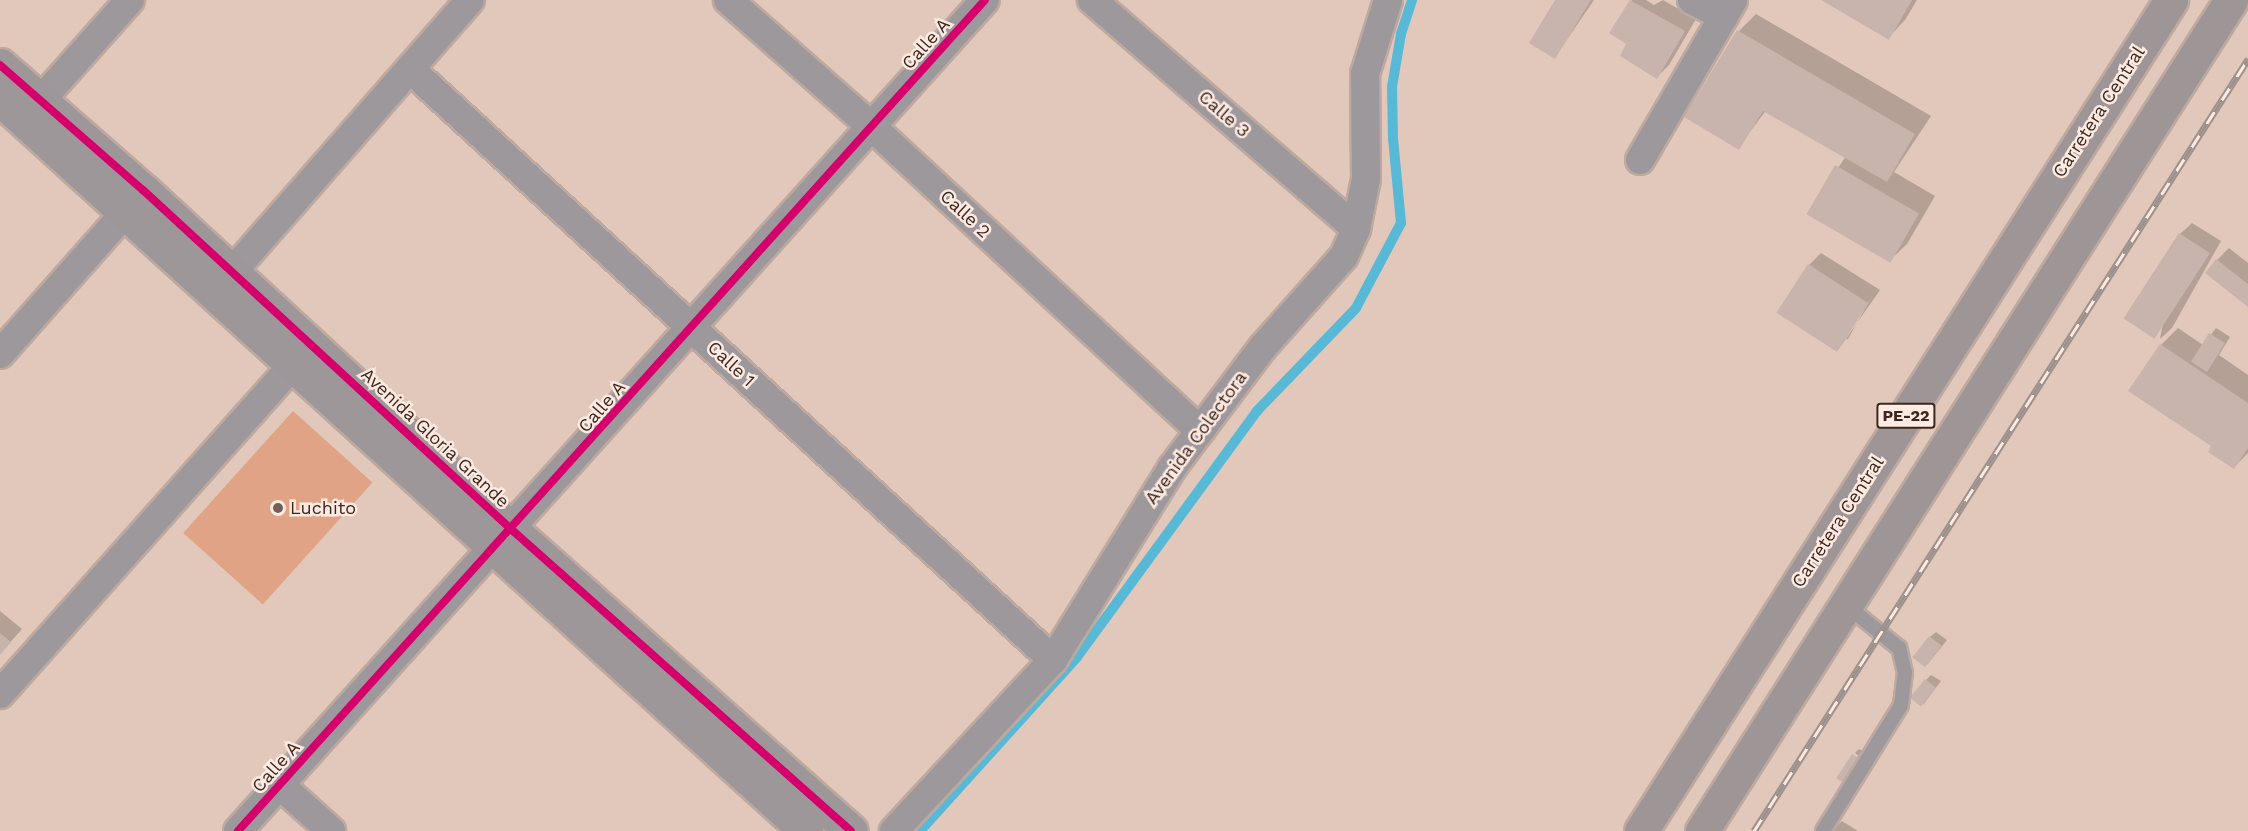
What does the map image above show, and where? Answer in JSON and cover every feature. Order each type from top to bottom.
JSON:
[{"type":"highway","name":"Carretera Central","points":[[1641,831],[2171,0]]},
{"type":"highway","name":"PE-22","points":[[1702,831],[2231,0]]},
{"type":"street","points":[[40,101],[130,0]]},
{"type":"street","points":[[232,272],[470,0]]},
{"type":"street","name":"Calle 2","points":[[728,0],[872,127],[1200,431]]},
{"type":"street","name":"Calle A","points":[[238,831],[503,540],[985,0]]},
{"type":"street","name":"Calle 3","points":[[1092,0],[1356,228]]},
{"type":"street","name":"Avenida Colectora","points":[[894,831],[1053,660],[1140,516],[1200,431],[1263,347],[1344,256],[1356,228],[1366,179],[1365,74],[1388,0]]},
{"type":"street","points":[[1640,160],[1728,8],[1692,0]]},
{"type":"street","name":"Avenida Gloria Grande","points":[[0,65],[40,101],[293,365],[852,831]]},
{"type":"street","name":"Calle 1","points":[[410,69],[1053,660]]},
{"type":"street","name":"Avenida Gloria Grande","points":[[0,99],[232,272],[503,540],[806,831]]},
{"type":"street","points":[[0,354],[135,201]]},
{"type":"street","points":[[0,694],[293,365]]},
{"type":"street","points":[[280,785],[332,831]]},
{"type":"lane","points":[[1822,831],[1859,778],[1901,705],[1905,673],[1899,648],[1846,605]]},
{"type":"shaded area","name":"Luchito","points":[[293,411],[373,483],[263,604],[183,533]]},
{"type":"building","points":[[1555,0],[1591,0],[1555,59],[1529,43]]},
{"type":"building","points":[[1630,0],[1685,31],[1657,79],[1620,56],[1626,44],[1609,33]]},
{"type":"building","points":[[1821,0],[1912,0],[1889,40]]},
{"type":"building","points":[[1737,30],[1915,134],[1887,182],[1763,111],[1739,150],[1684,117]]},
{"type":"building","points":[[1835,165],[1919,214],[1891,263],[1806,214]]},
{"type":"building","points":[[2179,233],[2210,253],[2154,339],[2123,319]]},
{"type":"building","points":[[2216,259],[2248,284],[2248,307],[2205,273]]},
{"type":"building","points":[[1808,264],[1868,303],[1837,352],[1776,313]]},
{"type":"building","points":[[2209,333],[2225,343],[2207,372],[2191,362]]},
{"type":"building","points":[[2160,344],[2248,403],[2248,448],[2234,469],[2208,452],[2211,446],[2128,391]]},
{"type":"building","points":[[0,633],[11,642],[0,655]]},
{"type":"building","points":[[1929,636],[1942,646],[1925,667],[1912,657]]},
{"type":"building","points":[[1925,679],[1936,688],[1921,706],[1910,698]]},
{"type":"building","points":[[1852,754],[1866,763],[1850,788],[1836,778]]},
{"type":"waterway","points":[[920,831],[1077,657],[1257,411],[1356,308],[1401,223],[1393,139],[1392,87],[1401,34],[1412,0]]},
{"type":"railway","points":[[1754,831],[2248,59]]},
{"type":"cycle path","points":[[238,831],[985,0]]},
{"type":"cycle path","points":[[0,65],[144,191],[512,530],[851,831]]},
{"type":"place","name":"Luchito","points":[[278,508]]}]
